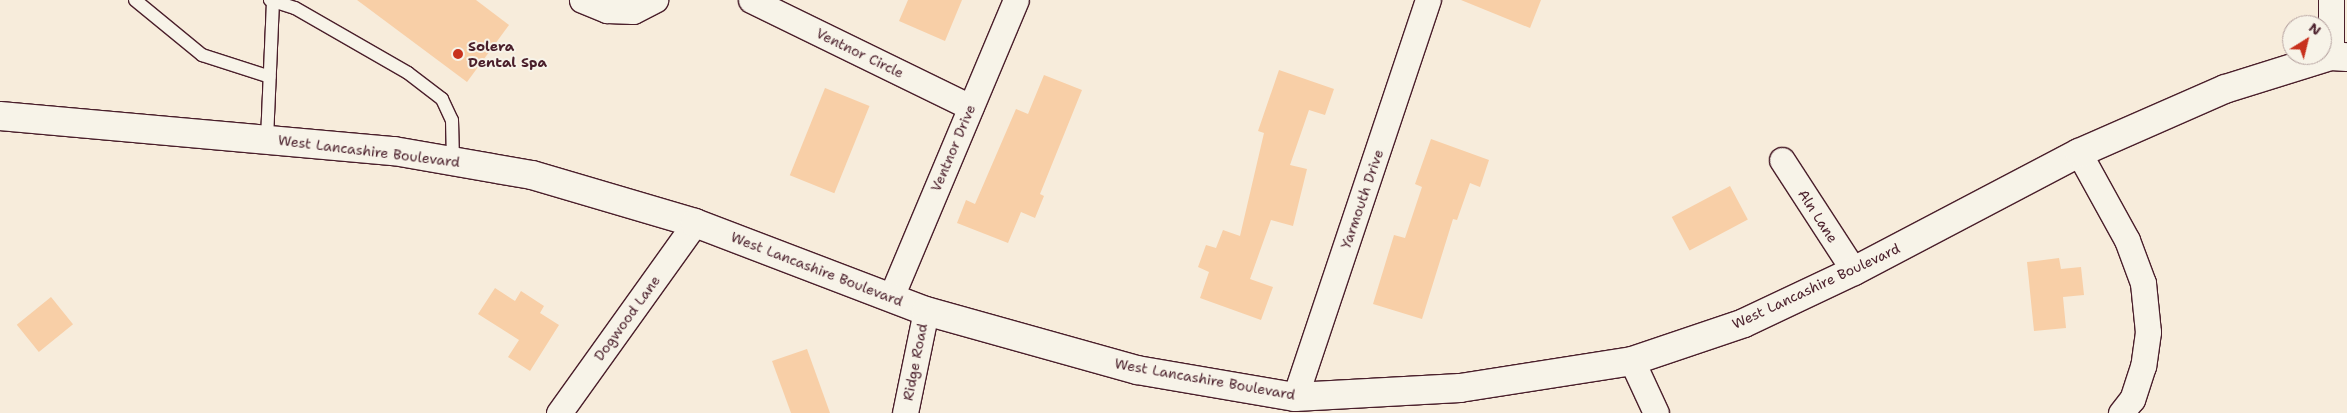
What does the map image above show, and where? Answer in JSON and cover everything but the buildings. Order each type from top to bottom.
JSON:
[{"type":"main road","name":"West Lancashire Boulevard","points":[[0,116],[268,139],[453,161],[542,178],[695,223],[926,311],[1137,370],[1295,397],[1460,388],[1632,361],[1744,322],[1854,271],[2079,153],[2225,89],[2339,57]]},
{"type":"street","points":[[582,0],[607,10],[633,10],[655,0]]},
{"type":"street","name":"Ventnor Circle","points":[[750,0],[970,107]]},
{"type":"street","name":"Ventnor Drive","points":[[891,297],[1016,0]]},
{"type":"street","name":"Yarmouth Drive","points":[[1295,397],[1428,0]]},
{"type":"street","points":[[2331,0],[2339,57]]},
{"type":"street","points":[[2079,153],[2127,240],[2143,283],[2148,332],[2143,366],[2132,399],[2121,413]]},
{"type":"street","name":"Aln Lane","points":[[1782,160],[1854,271]]},
{"type":"street","name":"Dogwood Lane","points":[[559,413],[695,223]]},
{"type":"street","name":"Ridge Road","points":[[905,413],[926,311]]},
{"type":"street","points":[[1632,361],[1656,413]]},
{"type":"lane","points":[[135,0],[202,55],[270,77]]},
{"type":"lane","points":[[268,139],[272,0],[295,8],[408,73],[442,99],[452,120],[453,161]]},
{"type":"place","name":"Solera Dental Spa","points":[[458,54]]}]
